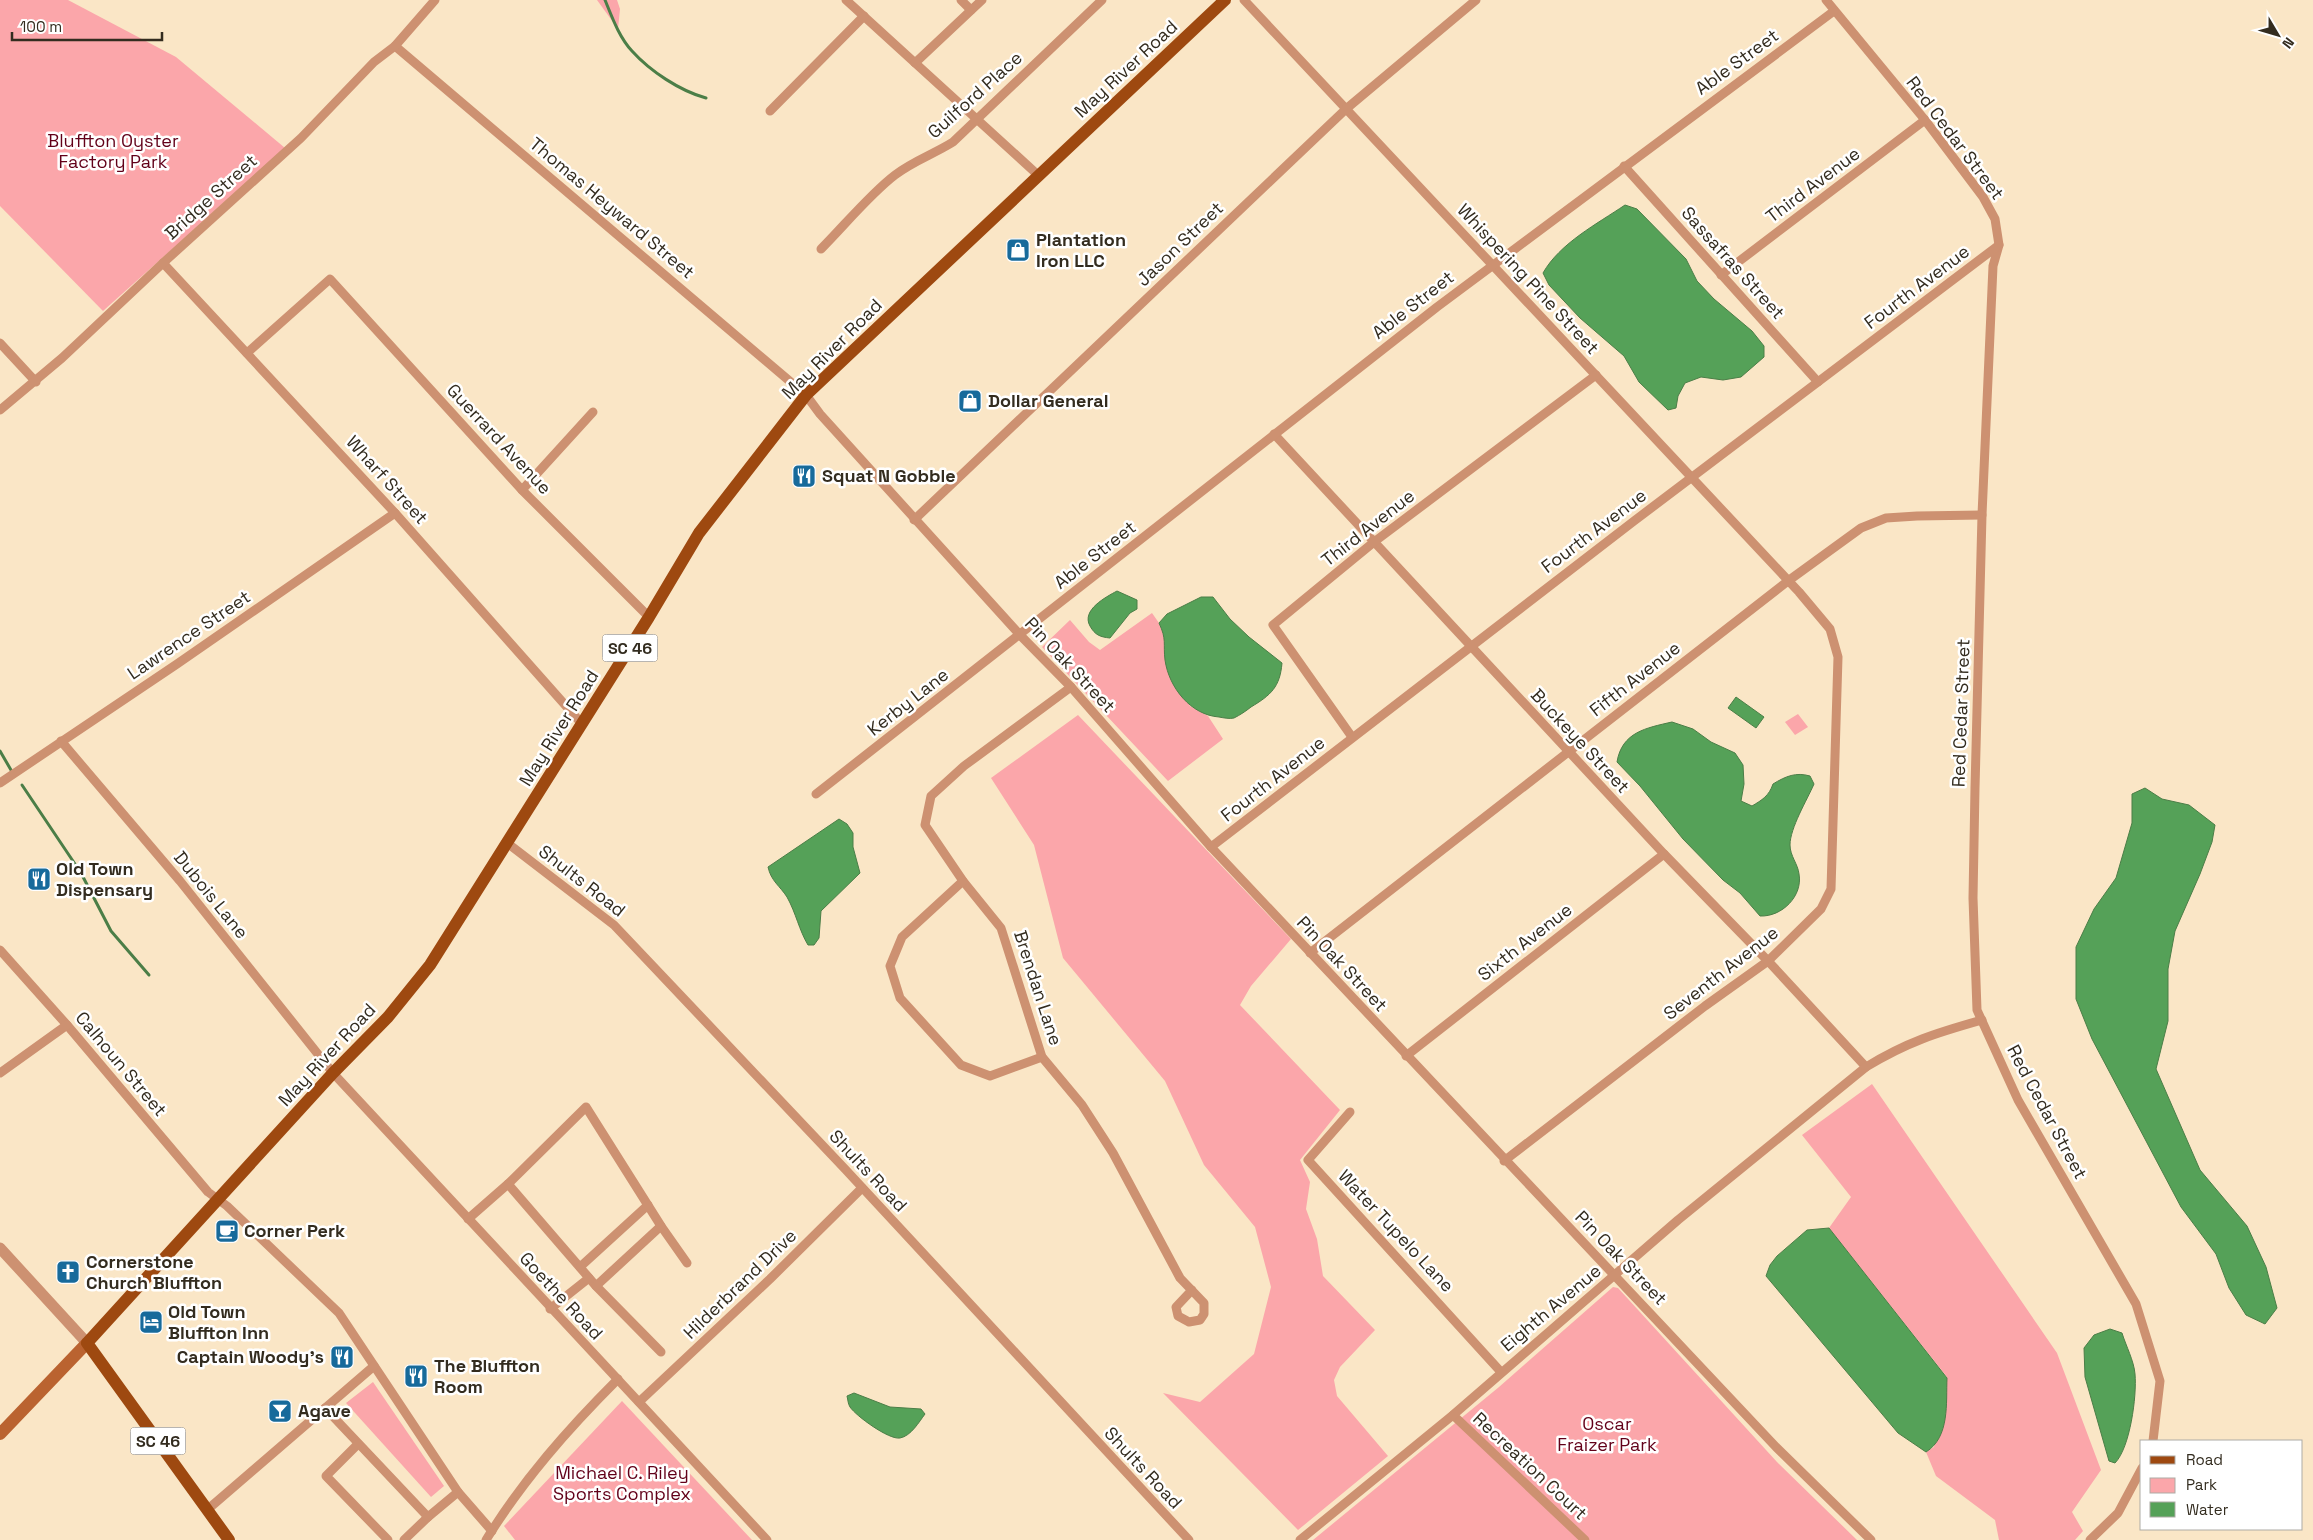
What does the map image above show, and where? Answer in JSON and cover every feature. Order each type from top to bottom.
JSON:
[{"type":"main road","name":"May River Road","points":[[87,1343],[332,1073],[388,1017],[430,965],[649,617],[699,533],[806,395],[1225,0]]},
{"type":"main road","points":[[0,1434],[87,1343]]},
{"type":"main road","name":"SC 46","points":[[87,1343],[229,1540]]},
{"type":"street","name":"Bridge Street","points":[[0,410],[36,382],[163,263],[301,138],[374,62],[395,46],[435,0]]},
{"type":"street","points":[[846,0],[1038,175]]},
{"type":"street","points":[[961,0],[971,10]]},
{"type":"street","points":[[916,63],[982,0]]},
{"type":"street","name":"Guilford Place","points":[[821,249],[894,175],[914,162],[938,152],[953,142],[1102,0]]},
{"type":"street","name":"Whispering Pine Street","points":[[1244,0],[1788,582]]},
{"type":"street","name":"Jason Street","points":[[914,520],[1346,109],[1476,0]]},
{"type":"street","name":"Red Cedar Street","points":[[1826,0],[1925,120],[1983,197],[1995,219],[1999,245],[1993,266],[1982,515],[1973,898],[1977,1010],[2018,1100],[2136,1304],[2160,1381],[2152,1440]]},
{"type":"street","name":"Able Street","points":[[1020,635],[1492,264],[1834,10]]},
{"type":"street","points":[[770,111],[864,16]]},
{"type":"street","name":"Thomas Heyward Street","points":[[395,46],[806,395]]},
{"type":"street","name":"Third Avenue","points":[[1721,275],[1925,120]]},
{"type":"street","name":"Sassafras Street","points":[[1624,166],[1818,382]]},
{"type":"street","name":"Fourth Avenue","points":[[1211,847],[1691,477],[1999,245]]},
{"type":"street","name":"Wharf Street","points":[[163,263],[248,352],[395,513],[582,724]]},
{"type":"street","name":"Guerrard Avenue","points":[[248,352],[330,279],[522,490],[649,617]]},
{"type":"street","points":[[0,343],[36,382]]},
{"type":"street","name":"Third Avenue","points":[[1352,737],[1273,625],[1374,542],[1596,375]]},
{"type":"street","name":"Pin Oak Street","points":[[806,395],[820,414],[914,520],[1020,635],[1071,687],[1211,847],[1504,1161],[1615,1275],[1776,1447],[1872,1540]]},
{"type":"street","points":[[522,490],[594,412]]},
{"type":"street","name":"Buckeye Street","points":[[1274,434],[1568,752],[1768,961],[1866,1067]]},
{"type":"street","name":"Lawrence Street","points":[[0,783],[177,664],[395,513]]},
{"type":"street","name":"Fifth Avenue","points":[[1310,953],[1788,582],[1861,528],[1886,518],[1982,515]]},
{"type":"street","name":"Seventh Avenue","points":[[1504,1161],[1705,1006],[1768,961],[1821,910],[1831,888],[1838,657],[1827,625],[1788,582]]},
{"type":"street","name":"Kerby Lane","points":[[816,794],[1020,635]]},
{"type":"street","name":"Brendan Lane","points":[[1071,687],[964,766],[931,796],[925,825],[963,881],[1001,928],[1042,1057],[1082,1105],[1113,1153],[1180,1278],[1192,1290]]},
{"type":"street","name":"Dubois Lane","points":[[61,741],[180,880],[332,1073]]},
{"type":"street","name":"Shults Road","points":[[506,842],[614,925],[862,1188],[1188,1540]]},
{"type":"street","name":"Sixth Avenue","points":[[1406,1056],[1664,854]]},
{"type":"street","points":[[963,881],[902,937],[890,966],[900,998],[961,1065],[990,1076],[1042,1057]]},
{"type":"street","name":"Calhoun Street","points":[[0,950],[217,1199],[227,1206],[339,1312],[458,1492],[492,1530]]},
{"type":"street","name":"Eighth Avenue","points":[[1300,1540],[1453,1415],[1678,1220],[1866,1067],[1894,1050],[1922,1037],[1982,1020]]},
{"type":"street","points":[[0,1073],[67,1025]]},
{"type":"street","name":"Goethe Road","points":[[332,1073],[767,1540]]},
{"type":"street","points":[[468,1219],[508,1184],[586,1107],[661,1226],[687,1263]]},
{"type":"street","name":"Water Tupelo Lane","points":[[1350,1112],[1308,1160],[1501,1372]]},
{"type":"street","points":[[508,1184],[596,1286],[661,1352]]},
{"type":"street","name":"Hilderbrand Drive","points":[[639,1402],[770,1279],[862,1188]]},
{"type":"street","points":[[580,1267],[648,1205]]},
{"type":"street","points":[[596,1286],[661,1226]]},
{"type":"street","points":[[0,1248],[87,1343]]},
{"type":"street","points":[[550,1309],[589,1278]]},
{"type":"street","points":[[207,1510],[374,1366]]},
{"type":"street","points":[[486,1540],[549,1452],[618,1379]]},
{"type":"street","points":[[325,1408],[428,1517]]},
{"type":"street","name":"Recreation Court","points":[[1453,1415],[1584,1540]]},
{"type":"street","points":[[358,1444],[326,1476],[388,1540]]},
{"type":"street","points":[[2090,1540],[2118,1513],[2140,1472]]},
{"type":"street","points":[[404,1540],[458,1492]]},
{"type":"green space","name":"Bluffton Oyster Factory Park","points":[[0,0],[68,0],[176,57],[285,148],[103,311],[0,206]]},
{"type":"green space","points":[[597,0],[617,0],[620,9],[618,29]]},
{"type":"green space","points":[[1152,613],[1165,636],[1165,661],[1190,706],[1208,716],[1223,739],[1168,781],[1042,647],[1070,620],[1089,642],[1100,650]]},
{"type":"green space","points":[[1798,714],[1808,727],[1795,735],[1785,722]]},
{"type":"green space","points":[[1078,715],[1291,939],[1251,986],[1240,1005],[1340,1110],[1300,1160],[1310,1182],[1306,1209],[1317,1239],[1323,1276],[1375,1330],[1340,1367],[1334,1380],[1337,1396],[1388,1456],[1298,1530],[1163,1393],[1200,1402],[1254,1354],[1271,1287],[1255,1227],[1204,1165],[1165,1081],[1063,958],[1034,845],[991,778]]},
{"type":"green space","points":[[1872,1084],[2057,1353],[2101,1470],[2072,1512],[2083,1531],[2075,1540],[1999,1540],[1995,1520],[1936,1476],[1926,1452],[1934,1447],[1947,1377],[1829,1228],[1851,1197],[1802,1135]]},
{"type":"green space","name":"Oscar Fraizer Park","points":[[1613,1287],[1618,1288],[1777,1462],[1857,1540],[1313,1540],[1499,1387]]},
{"type":"green space","points":[[373,1382],[444,1486],[431,1497],[346,1403]]},
{"type":"green space","name":"Michael C. Riley Sports Complex","points":[[622,1401],[752,1540],[515,1540],[504,1526]]},
{"type":"water","points":[[1625,205],[1637,209],[1686,259],[1697,281],[1714,299],[1752,331],[1764,346],[1764,357],[1741,377],[1723,380],[1701,377],[1685,383],[1678,396],[1676,408],[1668,410],[1639,382],[1624,356],[1580,318],[1549,285],[1543,273],[1550,262],[1569,243]]},
{"type":"water","points":[[1117,591],[1137,600],[1137,609],[1130,613],[1110,638],[1101,636],[1094,632],[1090,626],[1089,615],[1096,605]]},
{"type":"water","points":[[1201,597],[1213,597],[1230,619],[1282,663],[1277,684],[1273,690],[1234,718],[1209,715],[1199,711],[1176,690],[1167,670],[1164,638],[1159,623],[1167,614]]},
{"type":"water","points":[[1736,697],[1764,717],[1756,728],[1728,708]]},
{"type":"water","points":[[1672,722],[1693,729],[1711,742],[1735,753],[1743,765],[1744,784],[1741,801],[1752,806],[1767,795],[1773,784],[1782,779],[1796,775],[1810,776],[1814,784],[1796,822],[1790,845],[1798,870],[1798,890],[1789,904],[1776,913],[1760,916],[1740,893],[1723,880],[1683,839],[1640,786],[1617,762],[1624,744],[1630,738],[1644,729]]},
{"type":"water","points":[[2145,788],[2162,799],[2189,805],[2215,825],[2212,842],[2200,874],[2175,931],[2168,969],[2168,1021],[2156,1069],[2200,1170],[2247,1226],[2266,1267],[2277,1308],[2265,1324],[2246,1315],[2229,1288],[2216,1254],[2181,1207],[2092,1039],[2076,999],[2076,947],[2094,909],[2116,878],[2132,823],[2132,794]]},
{"type":"water","points":[[839,819],[847,824],[853,833],[853,847],[860,873],[821,911],[819,938],[814,945],[808,945],[790,903],[773,880],[768,867]]},
{"type":"water","points":[[1829,1228],[1947,1378],[1943,1429],[1934,1446],[1926,1452],[1898,1433],[1766,1276],[1770,1265],[1777,1256],[1807,1230]]},
{"type":"water","points":[[2110,1329],[2122,1333],[2132,1359],[2135,1374],[2135,1395],[2131,1421],[2125,1446],[2115,1463],[2109,1461],[2085,1377],[2084,1348],[2094,1335]]},
{"type":"water","points":[[854,1393],[890,1407],[921,1409],[925,1414],[908,1435],[895,1438],[873,1427],[853,1411],[849,1406],[847,1396]]},
{"type":"waterway","points":[[605,0],[623,40],[639,58],[656,73],[686,91],[706,98]]},
{"type":"waterway","points":[[0,751],[11,770]]},
{"type":"waterway","points":[[22,785],[81,873],[111,931],[149,975]]},
{"type":"place","name":"Plantation Iron LLC","points":[[1018,250]]},
{"type":"place","name":"Dollar General","points":[[970,401]]},
{"type":"place","name":"Squat N Gobble","points":[[804,476]]},
{"type":"place","name":"Old Town Dispensary","points":[[39,879]]},
{"type":"place","name":"Corner Perk","points":[[227,1231]]},
{"type":"place","name":"Cornerstone Church Bluffton","points":[[68,1272]]},
{"type":"place","name":"Old Town Bluffton Inn","points":[[151,1322]]},
{"type":"place","name":"Captain Woody's","points":[[342,1357]]},
{"type":"place","name":"The Bluffton Room","points":[[416,1376]]},
{"type":"place","name":"Agave","points":[[280,1411]]}]
